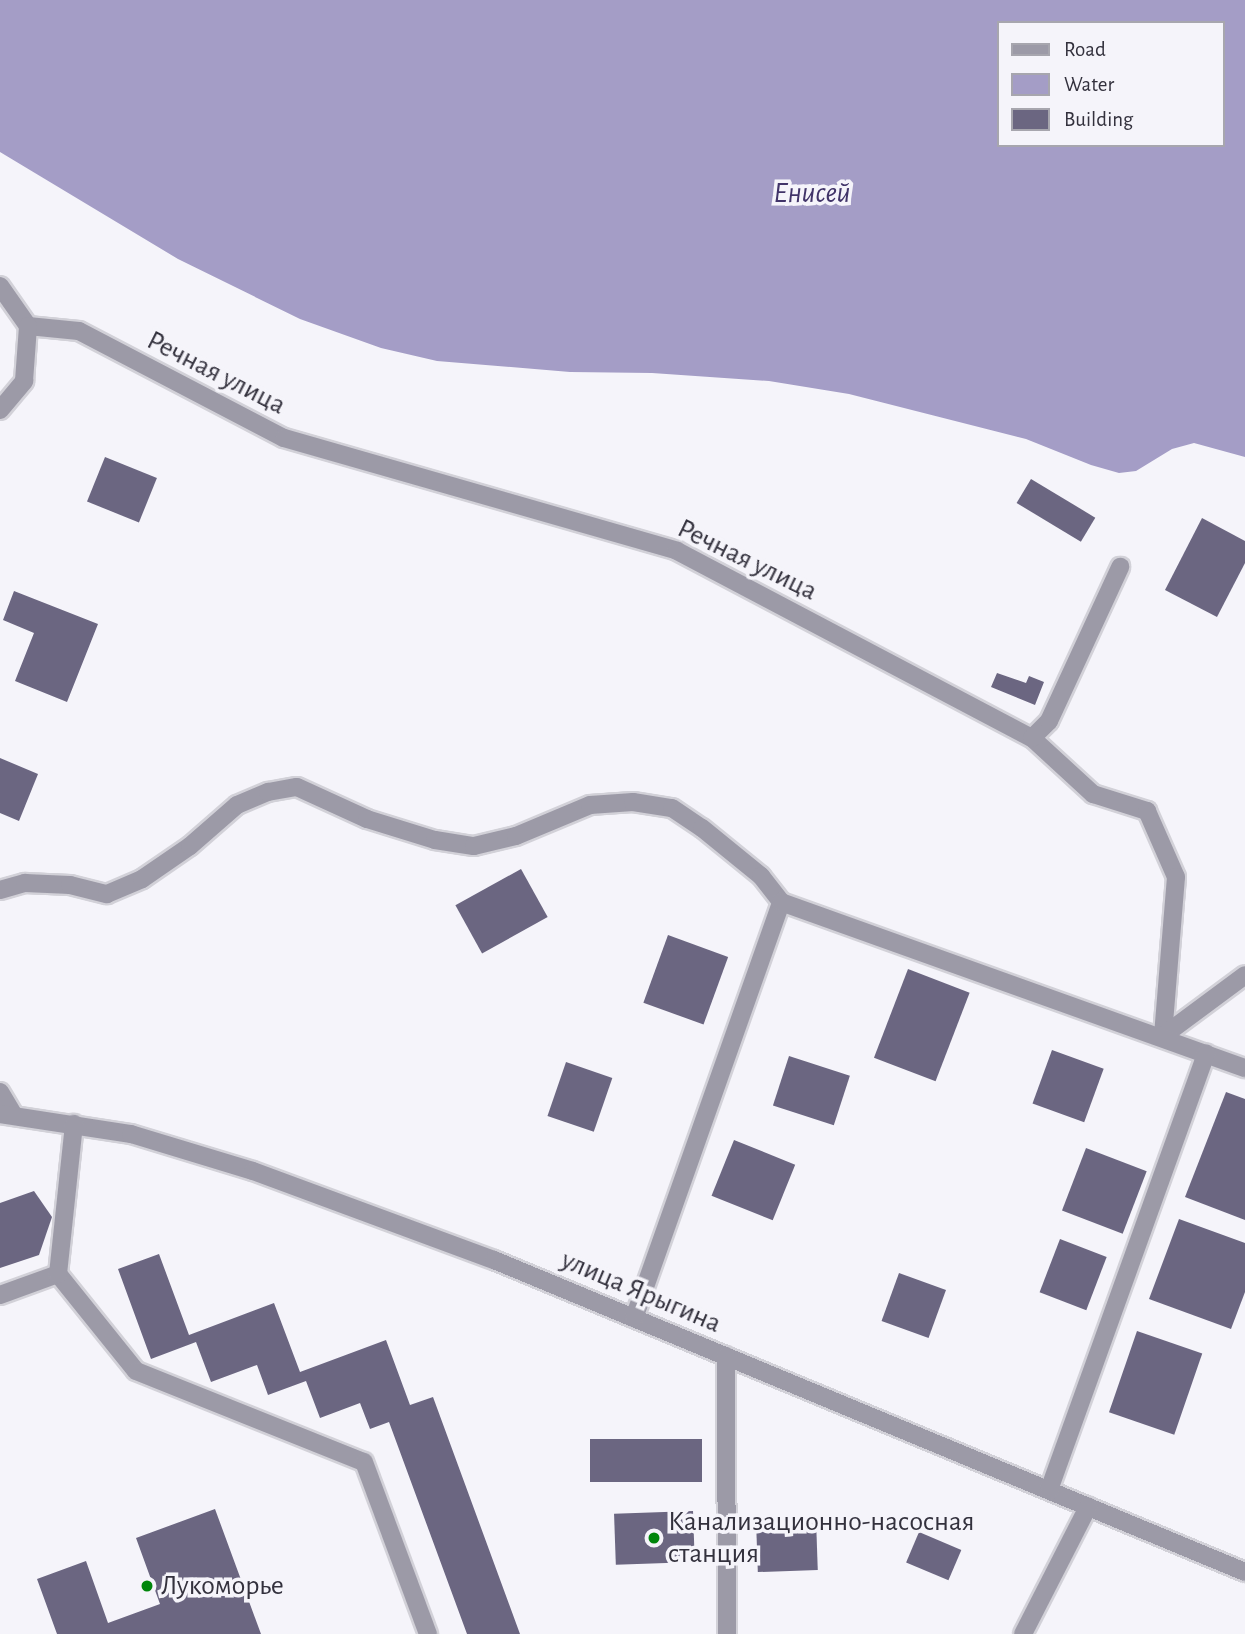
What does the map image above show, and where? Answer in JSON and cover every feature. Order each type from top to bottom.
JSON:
[{"type":"street","points":[[0,286],[28,326],[24,381],[0,410]]},
{"type":"street","name":"Речная улица","points":[[28,326],[79,331],[284,438],[677,551],[1032,738],[1093,794],[1147,811],[1152,822],[1176,877],[1163,1036]]},
{"type":"street","points":[[1032,738],[1049,722],[1120,567]]},
{"type":"street","points":[[0,890],[25,883],[70,885],[107,894],[142,879],[190,846],[237,805],[268,792],[297,786],[379,823],[435,840],[474,846],[516,836],[590,805],[633,802],[672,808],[702,828],[761,876],[781,902],[1163,1036],[1245,1068]]},
{"type":"street","points":[[634,1318],[781,902]]},
{"type":"street","points":[[1163,1036],[1245,975]]},
{"type":"street","points":[[1049,1490],[1206,1053]]},
{"type":"street","points":[[0,1092],[6,1114]]},
{"type":"street","name":"улица Ярыгина","points":[[6,1114],[131,1135],[253,1171],[494,1260],[1245,1572]]},
{"type":"street","points":[[74,1124],[58,1274],[136,1371],[364,1462],[428,1634]]},
{"type":"street","points":[[0,1295],[58,1274]]},
{"type":"street","points":[[726,1356],[727,1634]]},
{"type":"street","points":[[1023,1634],[1088,1507]]},
{"type":"water","name":"Енисей","points":[[0,0],[1245,0],[1245,457],[1194,443],[1172,449],[1136,471],[1119,473],[1091,465],[1026,439],[849,394],[769,381],[652,373],[570,372],[437,361],[381,348],[300,319],[178,259],[0,152]]},
{"type":"building","points":[[105,457],[157,478],[139,522],[87,502]]},
{"type":"building","points":[[1031,479],[1095,518],[1081,542],[1017,503]]},
{"type":"building","points":[[1202,518],[1245,541],[1245,563],[1217,617],[1165,590]]},
{"type":"building","points":[[14,591],[98,624],[67,702],[15,681],[34,633],[3,620]]},
{"type":"building","points":[[997,673],[1026,683],[1029,676],[1044,682],[1035,705],[991,687]]},
{"type":"building","points":[[0,758],[38,774],[19,821],[0,813]]},
{"type":"building","points":[[521,869],[548,917],[482,953],[455,905]]},
{"type":"building","points":[[668,935],[728,957],[704,1025],[643,1003]]},
{"type":"building","points":[[908,969],[970,993],[936,1081],[874,1058]]},
{"type":"building","points":[[1052,1050],[1104,1069],[1084,1122],[1033,1104]]},
{"type":"building","points":[[789,1056],[850,1076],[834,1125],[773,1105]]},
{"type":"building","points":[[566,1062],[612,1078],[594,1132],[547,1116]]},
{"type":"building","points":[[1226,1092],[1245,1099],[1245,1220],[1185,1197]]},
{"type":"building","points":[[734,1140],[795,1165],[773,1220],[712,1196]]},
{"type":"building","points":[[1086,1148],[1147,1171],[1123,1234],[1062,1211]]},
{"type":"building","points":[[34,1191],[52,1217],[39,1255],[0,1268],[0,1203]]},
{"type":"building","points":[[1179,1219],[1245,1243],[1245,1292],[1231,1329],[1149,1299]]},
{"type":"building","points":[[1060,1239],[1107,1257],[1086,1310],[1040,1292]]},
{"type":"building","points":[[159,1254],[189,1335],[274,1303],[300,1372],[386,1340],[410,1405],[433,1397],[520,1634],[467,1634],[389,1422],[370,1429],[360,1403],[320,1418],[306,1381],[268,1395],[257,1365],[211,1382],[196,1342],[151,1359],[118,1269]]},
{"type":"building","points":[[899,1273],[946,1290],[929,1338],[882,1321]]},
{"type":"building","points":[[1137,1331],[1202,1353],[1174,1435],[1109,1412]]},
{"type":"building","points":[[590,1439],[702,1439],[702,1482],[590,1482]]},
{"type":"building","points":[[215,1509],[261,1634],[57,1634],[37,1579],[86,1561],[108,1623],[160,1604],[136,1538]]},
{"type":"building","name":"Канализационно-насосная станция","points":[[693,1511],[695,1562],[616,1565],[614,1514]]},
{"type":"building","points":[[816,1519],[818,1570],[758,1572],[756,1521]]},
{"type":"building","points":[[919,1532],[961,1550],[948,1580],[906,1562]]},
{"type":"place","name":"Канализационно-насосная станция","points":[[654,1538]]},
{"type":"place","name":"Лукоморье","points":[[147,1586]]}]
